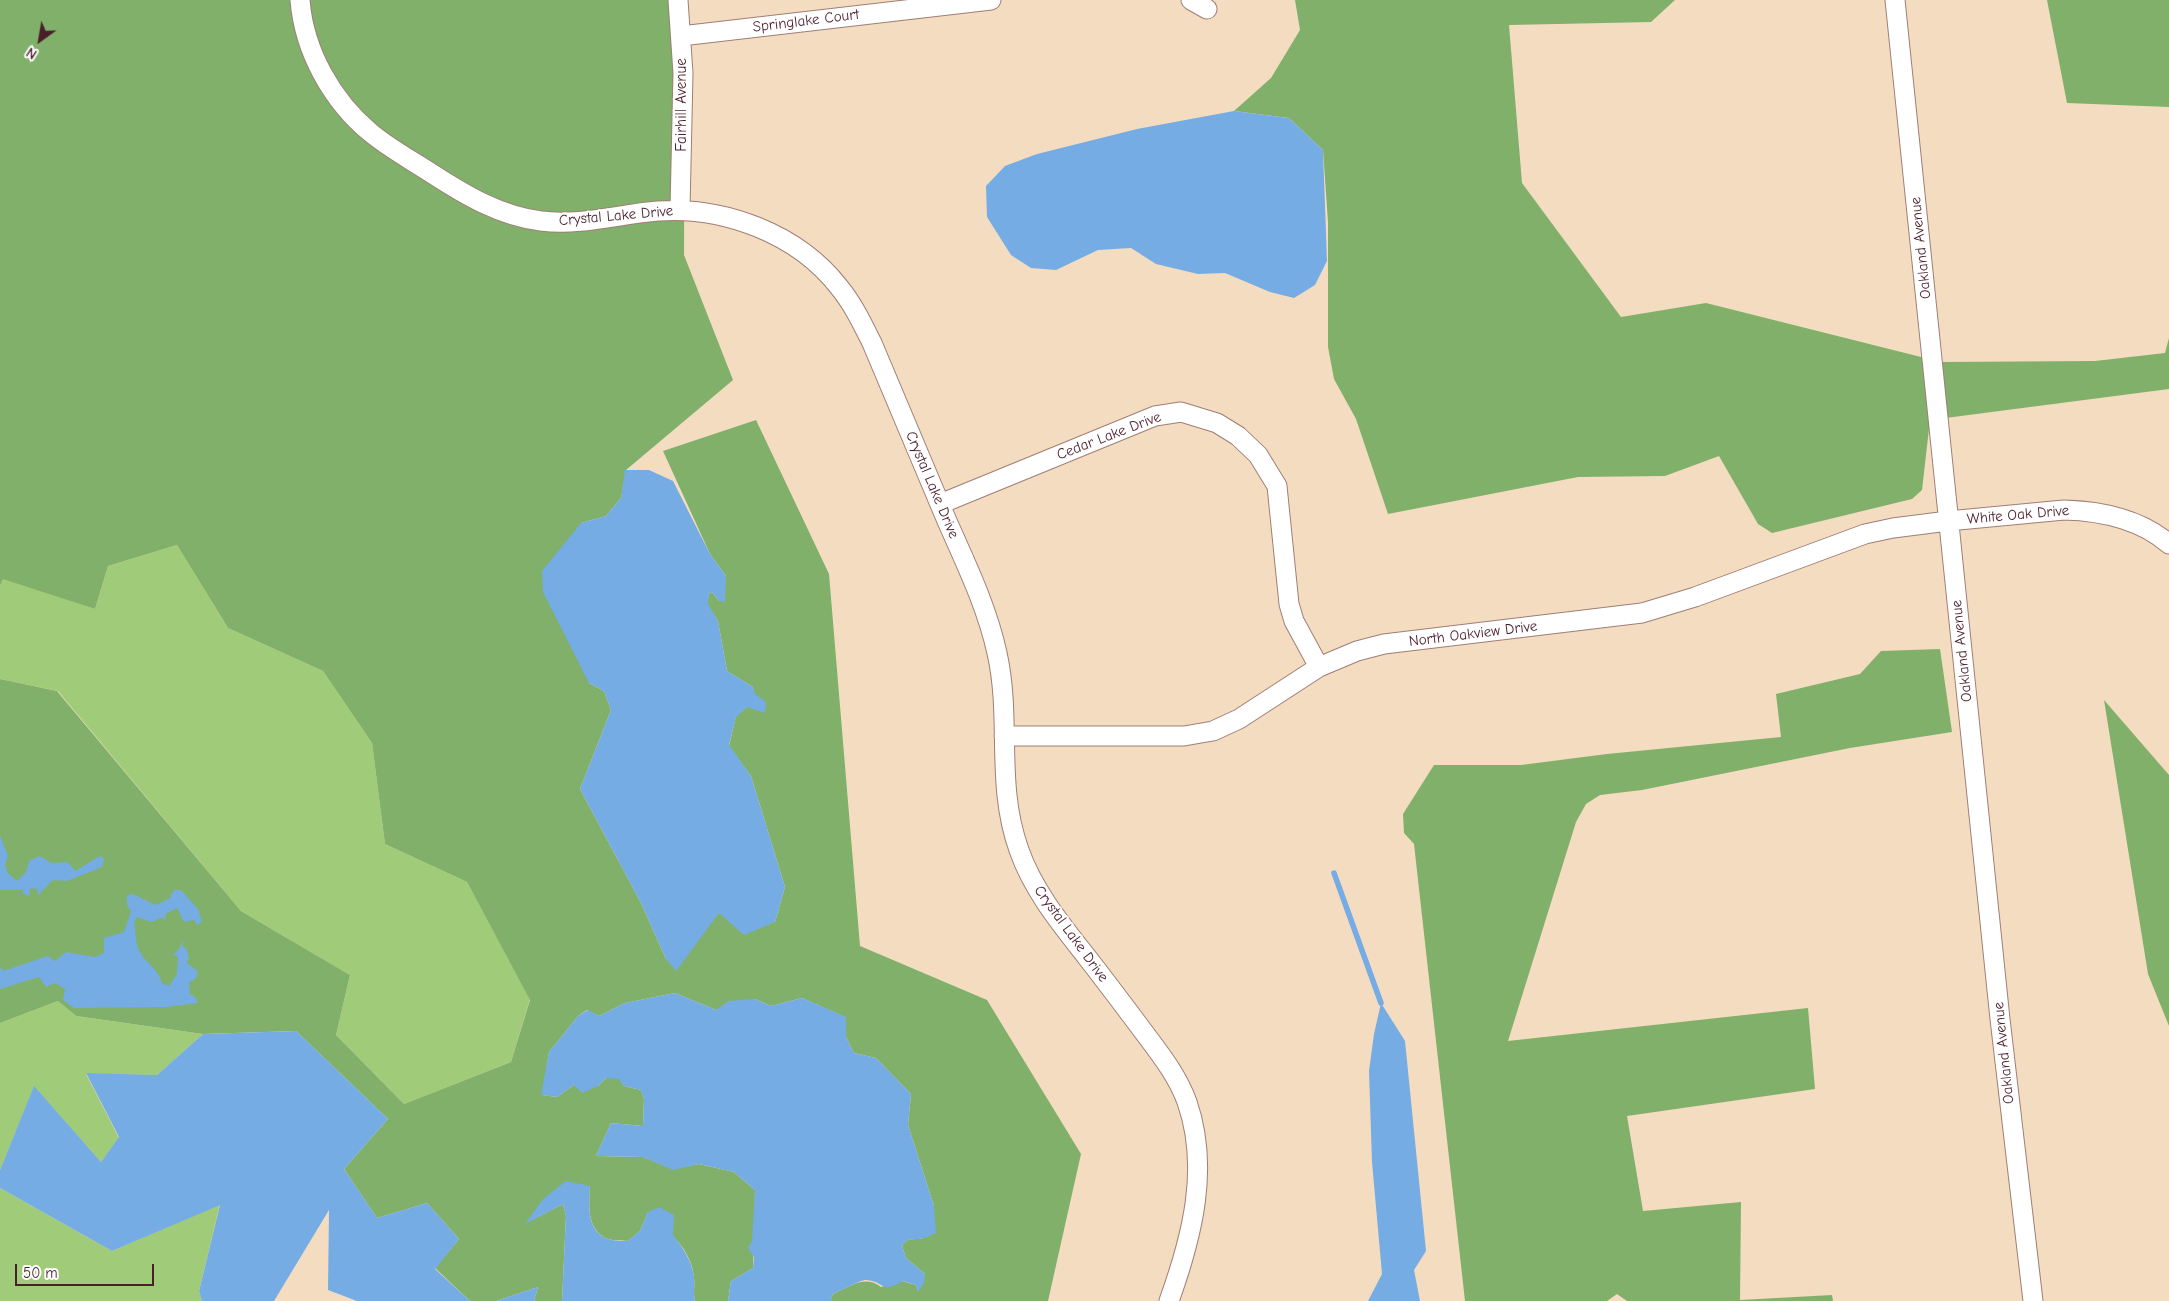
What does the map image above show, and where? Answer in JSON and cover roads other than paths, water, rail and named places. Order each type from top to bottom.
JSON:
[{"type":"street","name":"Crystal Lake Drive","points":[[300,0],[306,36],[317,64],[346,108],[377,138],[466,195],[507,213],[540,221],[579,222],[658,211],[680,210],[724,216],[762,229],[796,248],[839,287],[860,318],[983,607],[994,639],[1000,674],[1004,736],[1003,766],[1009,816],[1029,875],[1056,918],[1166,1062],[1186,1100],[1196,1135],[1197,1200],[1178,1276],[1169,1301]]},
{"type":"street","name":"Fairhill Avenue","points":[[678,0],[683,73],[680,210]]},
{"type":"street","name":"Springlake Court","points":[[681,36],[991,0]]},
{"type":"street","points":[[1191,0],[1207,9]]},
{"type":"street","name":"Oakland Avenue","points":[[1895,0],[2000,1019],[2033,1301]]},
{"type":"street","name":"Cedar Lake Drive","points":[[940,504],[1155,416],[1181,412],[1217,422],[1238,436],[1258,454],[1277,486],[1289,604],[1294,621],[1319,667]]},
{"type":"street","name":"White Oak Drive","points":[[1948,522],[2064,510],[2085,511],[2109,515],[2130,522],[2151,531],[2169,544]]},
{"type":"street","name":"North Oakview Drive","points":[[1004,736],[1184,736],[1213,731],[1239,719],[1319,667],[1357,651],[1384,644],[1642,613],[1695,597],[1858,536],[1893,528],[1948,522]]},
{"type":"water","points":[[1234,111],[1289,118],[1323,150],[1327,261],[1315,285],[1294,298],[1270,292],[1225,273],[1198,274],[1156,264],[1131,248],[1098,250],[1056,270],[1031,268],[1011,255],[987,217],[986,186],[1005,166],[1037,154],[1137,129]]},
{"type":"water","points":[[625,470],[649,470],[673,481],[710,554],[726,576],[725,602],[719,601],[712,592],[709,594],[708,604],[718,621],[727,671],[753,687],[755,694],[766,702],[765,713],[747,707],[736,717],[729,745],[751,776],[785,887],[775,922],[744,935],[719,913],[676,971],[666,959],[641,903],[580,789],[611,710],[604,691],[589,683],[543,592],[542,571],[581,523],[606,516],[621,498]]},
{"type":"water","points":[[0,835],[8,856],[5,865],[8,873],[17,881],[26,872],[29,861],[39,856],[52,863],[68,862],[75,871],[100,856],[104,859],[102,867],[67,881],[53,880],[38,895],[37,889],[30,888],[29,896],[23,893],[23,890],[0,890]]},
{"type":"water","points":[[174,890],[181,890],[198,909],[202,922],[197,925],[194,920],[184,922],[177,908],[165,914],[166,919],[164,920],[163,917],[152,922],[137,917],[134,922],[137,944],[142,955],[158,973],[162,983],[169,986],[177,974],[178,957],[173,955],[180,948],[182,940],[183,947],[187,949],[189,960],[186,962],[197,971],[197,977],[189,983],[190,994],[195,997],[198,1003],[167,1007],[74,1008],[63,1000],[65,989],[55,983],[46,987],[39,977],[0,989],[0,966],[3,971],[48,956],[55,961],[66,952],[95,957],[104,953],[104,938],[124,932],[131,911],[127,905],[127,895],[133,894],[155,905],[169,899]]},
{"type":"water","points":[[675,993],[716,1010],[729,1001],[755,999],[771,1006],[802,998],[846,1017],[846,1037],[854,1053],[876,1058],[911,1094],[908,1125],[934,1206],[936,1233],[926,1238],[909,1240],[902,1246],[906,1258],[925,1274],[924,1283],[918,1292],[916,1285],[903,1281],[886,1287],[872,1281],[863,1280],[833,1294],[830,1301],[728,1301],[731,1281],[753,1268],[754,1257],[748,1248],[752,1241],[755,1190],[734,1172],[699,1164],[673,1170],[643,1157],[596,1156],[611,1123],[643,1126],[644,1099],[641,1090],[624,1086],[619,1079],[606,1078],[598,1086],[582,1093],[574,1085],[557,1097],[541,1095],[549,1052],[579,1015],[588,1010],[599,1016],[625,1003]]},
{"type":"water","points":[[1381,1003],[1405,1041],[1426,1251],[1414,1270],[1420,1301],[1368,1301],[1382,1274],[1372,1162],[1369,1071],[1374,1034]]},
{"type":"water","points":[[296,1031],[388,1119],[344,1169],[377,1218],[427,1203],[459,1239],[435,1269],[470,1301],[357,1301],[328,1290],[329,1210],[274,1301],[202,1301],[199,1291],[220,1205],[112,1251],[0,1188],[0,1170],[34,1086],[101,1162],[119,1137],[86,1073],[157,1075],[203,1034]]},
{"type":"water","points":[[566,1181],[590,1186],[589,1209],[592,1224],[601,1235],[608,1239],[628,1241],[640,1231],[648,1212],[659,1207],[674,1215],[673,1235],[684,1250],[691,1266],[694,1277],[695,1301],[562,1301],[566,1216],[563,1204],[525,1224],[543,1199]]},
{"type":"water","points":[[538,1287],[534,1301],[496,1301]]},
{"type":"waterway","points":[[1334,873],[1381,1003]]}]
